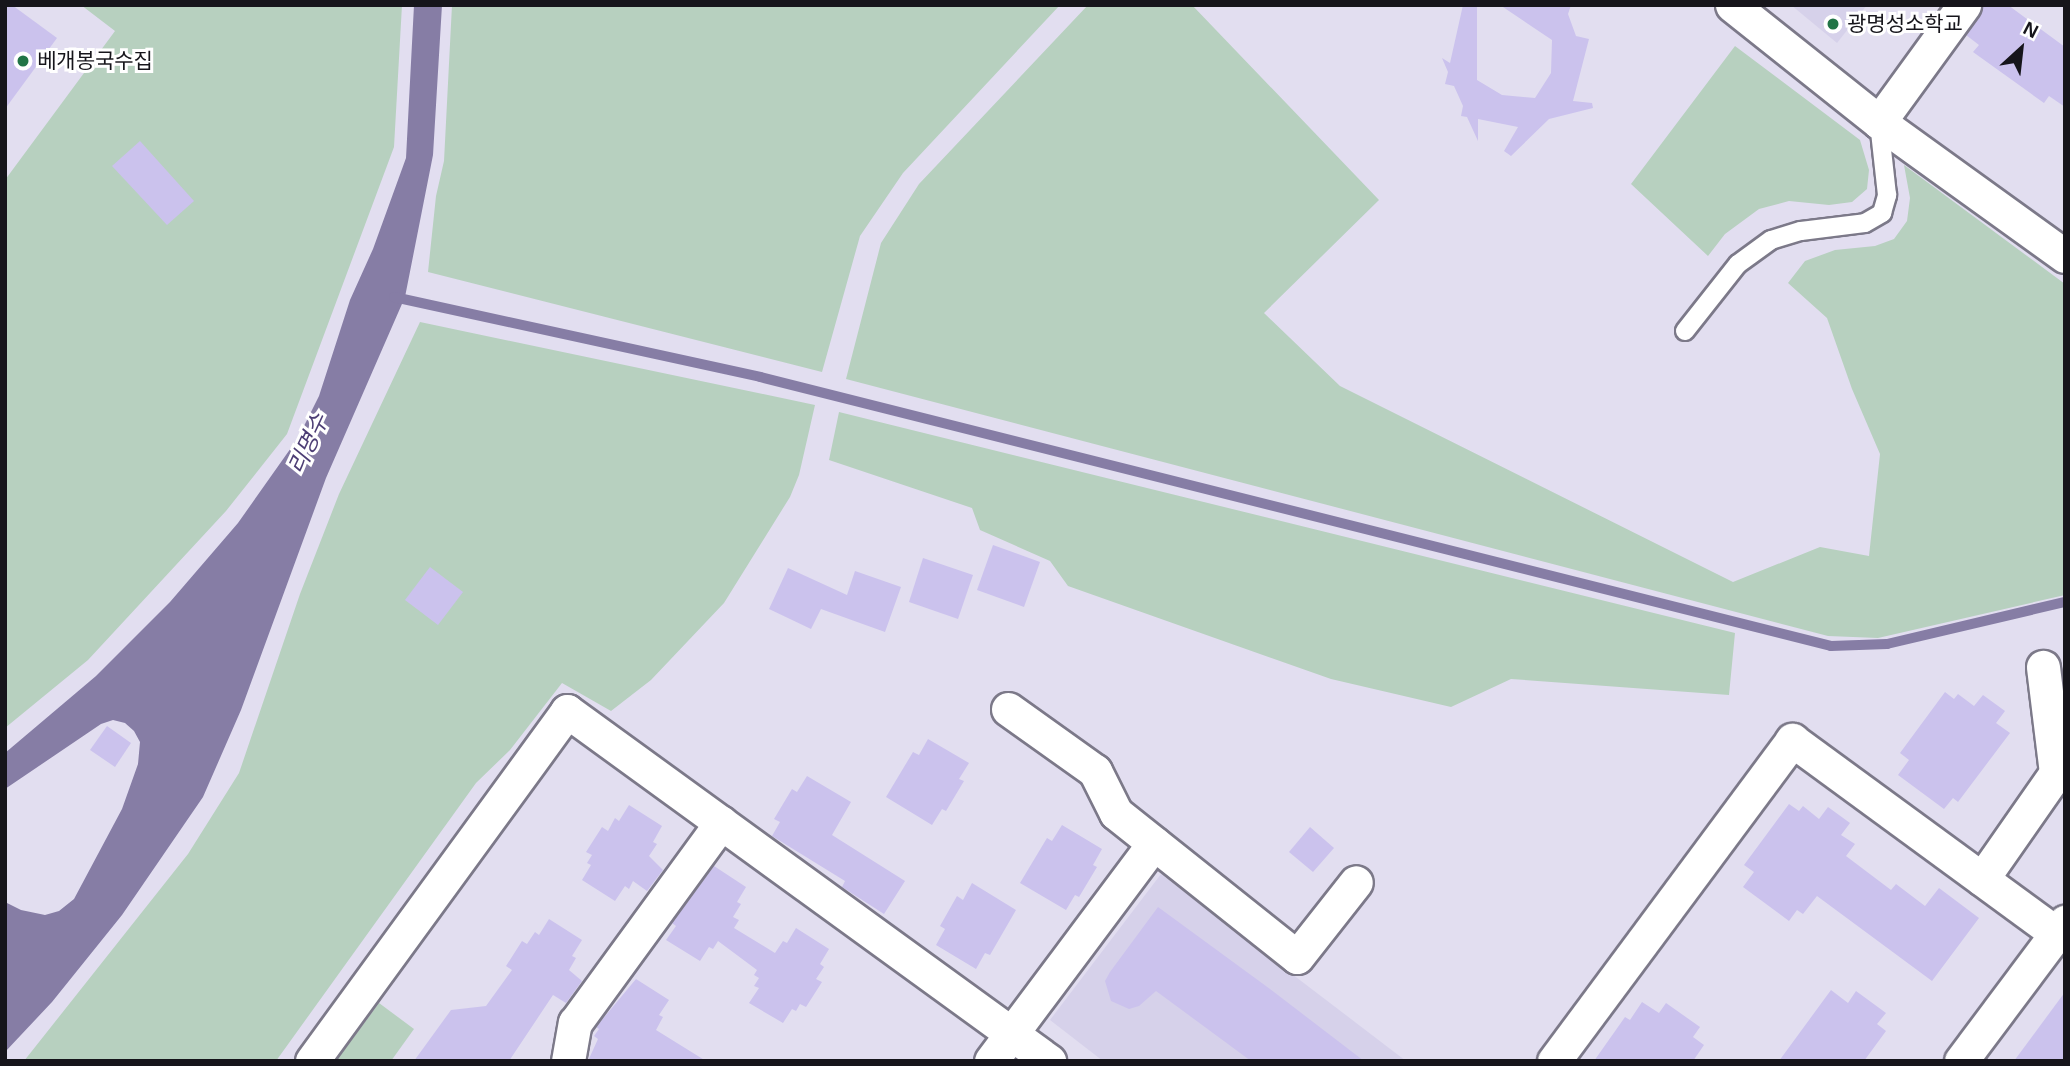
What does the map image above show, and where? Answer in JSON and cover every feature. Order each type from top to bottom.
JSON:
[{"type":"street","points":[[1732,5],[1879,121],[2065,256]]},
{"type":"street","points":[[1879,121],[1964,5]]},
{"type":"street","points":[[1982,879],[2056,773],[2043,667]]},
{"type":"street","points":[[1009,709],[1095,771],[1116,813],[1297,957],[1356,882]]},
{"type":"street","points":[[312,1061],[567,712],[1049,1061]]},
{"type":"street","points":[[1554,1061],[1792,740],[1982,879],[2060,928],[1961,1061]]},
{"type":"street","points":[[568,1061],[575,1023],[721,823]]},
{"type":"street","points":[[991,1061],[1154,843]]},
{"type":"lane","points":[[1685,331],[1738,264],[1771,240],[1801,231],[1865,223],[1882,213],[1887,195],[1879,121]]},
{"type":"shaded area","name":"광명성소학교","points":[[1791,5],[1867,5],[1837,43]]},
{"type":"shaded area","points":[[1161,874],[1406,1061],[1103,1061],[1050,1020]]},
{"type":"green space","points":[[81,5],[402,5],[394,147],[287,434],[226,511],[88,660],[5,728],[5,180],[115,31]]},
{"type":"green space","points":[[452,5],[1060,5],[903,173],[860,236],[822,372],[428,272],[436,196],[444,161]]},
{"type":"green space","points":[[1088,5],[1192,5],[1379,200],[1264,313],[1340,386],[1733,582],[1820,547],[1869,556],[1880,454],[1852,389],[1827,318],[1788,283],[1805,261],[1835,250],[1875,246],[1894,239],[1907,221],[1910,198],[1904,165],[2065,284],[2065,595],[1878,638],[1828,636],[846,379],[881,243],[919,184]]},
{"type":"green space","points":[[1735,46],[1860,140],[1869,170],[1867,189],[1852,202],[1829,205],[1789,201],[1759,209],[1725,234],[1708,256],[1631,184]]},
{"type":"green space","points":[[420,322],[815,405],[799,475],[790,497],[724,603],[651,680],[611,711],[562,683],[510,750],[476,783],[276,1061],[24,1061],[188,854],[239,773],[300,594],[339,494]]},
{"type":"green space","points":[[839,412],[1735,633],[1729,695],[1511,679],[1451,707],[1331,679],[1068,586],[1050,561],[980,530],[972,508],[829,460]]},
{"type":"green space","points":[[379,1003],[414,1029],[391,1061],[336,1061]]},
{"type":"water","name":"리명수","points":[[414,5],[442,5],[433,155],[405,297],[326,478],[241,710],[203,797],[122,915],[52,1002],[5,1052],[5,902],[21,910],[45,915],[59,911],[74,899],[122,809],[138,764],[140,742],[134,731],[125,723],[113,720],[101,724],[5,789],[5,753],[96,676],[170,602],[238,523],[298,438],[319,396],[350,300],[373,249],[406,158]]},
{"type":"building","name":"베개봉국수집","points":[[5,5],[12,5],[57,38],[5,109]]},
{"type":"building","points":[[1463,5],[1477,5],[1477,80],[1502,95],[1535,98],[1551,73],[1552,40],[1500,5],[1571,5],[1568,14],[1576,36],[1589,39],[1573,101],[1592,103],[1593,108],[1549,119],[1511,156],[1504,151],[1518,127],[1478,119],[1478,141],[1467,117],[1461,116],[1463,106],[1454,86],[1445,84],[1448,72],[1442,58],[1450,63]]},
{"type":"building","points":[[1984,5],[2008,5],[2065,47],[2065,107],[2049,96],[2044,103],[1973,52],[1979,45],[1966,35]]},
{"type":"building","points":[[140,141],[194,201],[167,225],[112,166]]},
{"type":"building","points":[[993,545],[1040,562],[1024,607],[977,590]]},
{"type":"building","points":[[923,558],[973,575],[958,619],[909,602]]},
{"type":"building","points":[[430,567],[463,592],[438,625],[405,600]]},
{"type":"building","points":[[788,568],[847,595],[855,571],[901,587],[885,632],[821,609],[811,629],[769,609]]},
{"type":"building","points":[[1945,692],[1954,699],[1958,694],[1974,706],[1983,695],[2005,711],[1996,723],[2010,733],[1958,802],[1953,798],[1944,809],[1898,775],[1909,760],[1900,753]]},
{"type":"building","points":[[107,726],[131,743],[115,767],[90,750]]},
{"type":"building","points":[[928,739],[969,763],[959,779],[964,781],[946,811],[942,809],[932,825],[886,797],[913,752],[919,755]]},
{"type":"building","points":[[807,776],[851,802],[832,835],[905,881],[884,914],[842,887],[845,881],[772,836],[780,822],[774,819],[792,789],[797,792]]},
{"type":"building","points":[[1789,804],[1799,811],[1803,806],[1819,819],[1828,807],[1850,823],[1841,835],[1855,844],[1846,856],[1891,890],[1896,884],[1925,906],[1939,888],[1979,918],[1932,981],[1817,896],[1803,914],[1797,910],[1789,921],[1743,887],[1754,872],[1744,865]]},
{"type":"building","points":[[629,805],[662,826],[653,842],[657,844],[649,856],[663,870],[647,891],[633,881],[629,889],[625,886],[615,901],[582,880],[591,865],[587,863],[592,855],[586,852],[602,827],[608,831],[615,818],[619,821]]},
{"type":"building","points":[[1062,825],[1102,849],[1093,865],[1097,867],[1079,897],[1075,895],[1066,910],[1020,883],[1047,838],[1052,841]]},
{"type":"building","points":[[1310,827],[1334,848],[1313,872],[1289,852]]},
{"type":"building","points":[[714,866],[746,887],[737,902],[741,904],[733,917],[739,920],[734,928],[775,953],[783,941],[787,943],[796,928],[829,949],[820,964],[824,967],[816,979],[822,982],[806,1007],[800,1004],[796,1011],[792,1009],[783,1023],[749,1003],[759,988],[754,986],[759,978],[754,975],[757,970],[718,941],[713,949],[709,947],[700,961],[666,940],[676,926],[672,923]]},
{"type":"building","points":[[972,883],[1016,910],[990,955],[985,953],[976,969],[936,945],[945,929],[940,926],[957,896],[963,900]]},
{"type":"building","points":[[1158,907],[1364,1061],[1251,1061],[1156,991],[1139,1006],[1129,1009],[1111,1001],[1105,981]]},
{"type":"building","points":[[549,919],[582,940],[572,956],[576,958],[569,970],[582,981],[566,1003],[553,995],[509,1061],[414,1061],[451,1010],[486,1006],[512,970],[506,966],[522,941],[527,944],[535,932],[539,935]]},
{"type":"building","points":[[636,979],[669,1000],[659,1015],[663,1017],[656,1030],[706,1061],[588,1061],[598,1039],[594,1036],[599,1029],[596,1027]]},
{"type":"building","points":[[1831,990],[1848,1003],[1856,991],[1886,1013],[1877,1024],[1886,1031],[1864,1061],[1779,1061]]},
{"type":"building","points":[[2065,992],[2065,1061],[2014,1061]]},
{"type":"building","points":[[1642,1002],[1659,1013],[1666,1003],[1700,1027],[1693,1037],[1704,1045],[1693,1061],[1594,1061],[1625,1017],[1630,1020]]},
{"type":"waterway","points":[[394,297],[760,377],[1831,646],[1887,644],[2065,602]]},
{"type":"place","name":"광명성소학교","points":[[1833,24]]},
{"type":"place","name":"베개봉국수집","points":[[23,61]]}]
